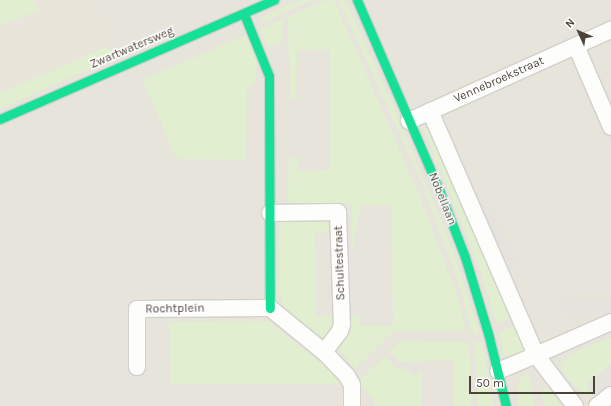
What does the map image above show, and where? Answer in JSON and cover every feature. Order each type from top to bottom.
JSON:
[{"type":"street","name":"Zwartwatersweg","points":[[0,119],[274,0]]},
{"type":"street","name":"Nobellaan","points":[[357,0],[440,192],[465,257],[498,371],[506,406]]},
{"type":"street","points":[[244,14],[269,76],[270,308],[324,352],[347,376],[352,385],[352,406]]},
{"type":"street","name":"Vennebroekstraat","points":[[409,121],[611,30]]},
{"type":"street","points":[[576,46],[611,127]]},
{"type":"street","name":"Nobellaan","points":[[430,111],[536,354],[575,406]]},
{"type":"street","name":"Schultestraat","points":[[270,213],[338,212],[342,324],[340,331],[324,352]]},
{"type":"street","name":"Rochtplein","points":[[137,366],[137,309],[270,308]]},
{"type":"street","points":[[498,371],[611,322]]},
{"type":"street","points":[[597,406],[611,395]]},
{"type":"shaded area","points":[[0,0],[611,0],[611,406],[0,406]]},
{"type":"shaded area","points":[[35,0],[93,0],[108,34],[104,45],[0,91],[0,27],[39,11]]},
{"type":"shaded area","points":[[478,205],[490,205],[517,264],[508,272]]},
{"type":"shaded area","points":[[562,300],[611,300],[611,314],[562,314]]},
{"type":"shaded area","points":[[611,364],[611,385],[596,397],[588,388],[589,382]]},
{"type":"green space","points":[[0,0],[34,0],[38,11],[0,25]]},
{"type":"green space","points":[[301,0],[312,0],[259,24],[265,15]]},
{"type":"green space","points":[[326,0],[334,0],[418,193],[458,298],[466,331],[393,331],[355,369],[339,349],[351,331],[352,315],[360,314],[360,326],[393,326],[392,205],[361,205],[352,250],[352,203],[288,203],[289,158],[297,157],[298,171],[330,170],[329,49],[297,50],[296,98],[290,99],[288,17]]},
{"type":"green space","points":[[339,0],[345,0],[392,103],[452,248],[480,334],[473,335],[459,284],[422,183]]},
{"type":"green space","points":[[283,19],[282,41],[268,47],[260,29]]},
{"type":"green space","points":[[246,35],[257,58],[256,82],[247,88],[246,160],[178,159],[174,154],[143,80]]},
{"type":"green space","points":[[106,47],[121,55],[0,109],[0,93]]},
{"type":"green space","points":[[429,127],[512,318],[497,324],[478,265],[424,129]]},
{"type":"green space","points":[[318,218],[328,224],[331,232],[315,233],[316,317],[330,316],[337,322],[323,341],[287,313],[278,292],[279,231],[282,223],[289,219]]},
{"type":"green space","points":[[268,321],[323,365],[339,380],[338,384],[171,384],[169,322]]},
{"type":"green space","points":[[516,325],[526,349],[524,353],[509,358],[504,354],[499,332]]},
{"type":"green space","points":[[611,337],[611,364],[589,382],[588,388],[594,395],[583,395],[561,370],[560,364],[571,354]]},
{"type":"green space","points":[[400,341],[468,342],[471,364],[471,406],[454,406],[454,360],[400,362],[389,351]]},
{"type":"green space","points":[[482,341],[494,406],[478,406],[475,342]]},
{"type":"green space","points":[[385,356],[396,369],[403,368],[415,376],[422,370],[422,406],[375,406],[374,399],[357,382]]},
{"type":"green space","points":[[528,373],[535,406],[518,406],[518,385],[523,375]]},
{"type":"green space","points":[[547,387],[562,406],[544,406],[541,389]]},
{"type":"traffic: fast","points":[[0,119],[274,0]]},
{"type":"traffic: fast","points":[[357,0],[440,192],[465,257],[488,333],[506,406]]},
{"type":"traffic: fast","points":[[244,14],[269,76],[270,308]]}]
